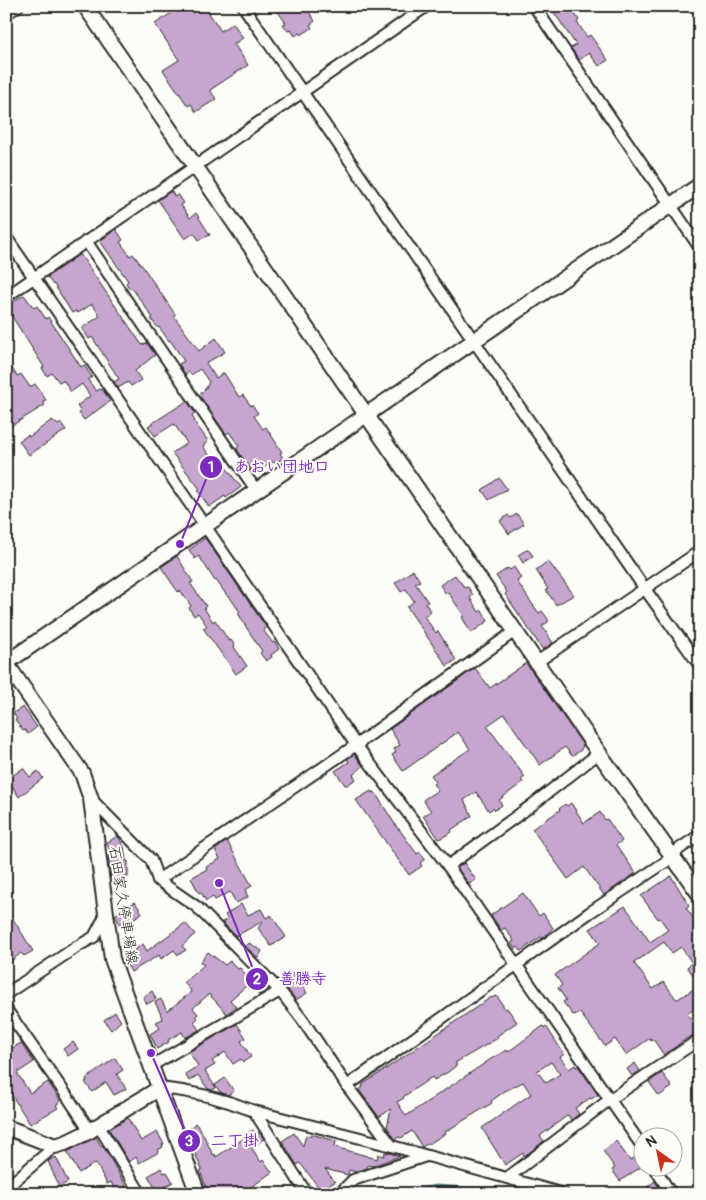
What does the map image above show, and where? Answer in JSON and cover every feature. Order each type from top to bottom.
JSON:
[{"type":"street","points":[[6,14],[18,6]]},
{"type":"street","points":[[85,6],[599,753],[700,895]]},
{"type":"street","points":[[243,6],[644,589],[700,666]]},
{"type":"street","points":[[6,297],[426,6]]},
{"type":"street","points":[[534,6],[700,248]]},
{"type":"street","points":[[6,663],[700,185]]},
{"type":"street","points":[[6,237],[356,744],[448,866],[634,1135]]},
{"type":"street","points":[[86,241],[256,490]]},
{"type":"street","points":[[537,662],[700,550]]},
{"type":"street","points":[[158,880],[356,744],[515,631]]},
{"type":"street","name":"石田家久停車場線","points":[[6,663],[82,772],[91,799],[112,959],[198,1194]]},
{"type":"street","points":[[448,866],[599,753]]},
{"type":"street","points":[[91,799],[152,860],[158,880],[197,907],[280,991],[392,1146]]},
{"type":"street","points":[[348,1086],[589,913],[673,857],[678,850],[700,834]]},
{"type":"street","points":[[6,994],[94,937],[106,916]]},
{"type":"street","points":[[150,1066],[280,991]]},
{"type":"street","points":[[6,1009],[84,1123],[93,1128],[141,1194]]},
{"type":"street","points":[[507,1178],[609,1100],[700,1039]]},
{"type":"street","points":[[6,1188],[55,1146],[93,1128],[160,1088],[184,1090],[234,1103],[254,1111],[392,1146],[564,1194]]},
{"type":"street","points":[[254,1111],[307,1194]]},
{"type":"street","points":[[6,1127],[55,1146]]},
{"type":"street","points":[[339,1194],[353,1180],[426,1156]]},
{"type":"street","points":[[661,1178],[671,1194]]},
{"type":"building","points":[[182,6],[206,6],[221,31],[233,23],[243,38],[234,44],[248,65],[210,90],[216,99],[196,112],[191,104],[188,106],[163,70],[179,60],[155,24]]},
{"type":"building","points":[[274,6],[305,6],[315,21],[310,25],[312,28],[301,35],[299,33],[295,36],[283,24],[286,23]]},
{"type":"building","points":[[560,6],[569,6],[579,20],[577,22],[587,37],[590,35],[608,60],[599,66],[589,53],[579,60],[571,48],[576,45],[553,11]]},
{"type":"building","points":[[171,191],[175,197],[178,194],[184,203],[181,205],[190,218],[196,213],[210,235],[199,240],[194,233],[185,239],[158,200]]},
{"type":"building","points":[[116,229],[123,240],[120,242],[130,256],[133,254],[143,267],[199,351],[216,338],[225,352],[206,363],[216,378],[224,373],[239,397],[243,395],[258,413],[254,416],[263,429],[266,427],[282,452],[280,453],[283,458],[276,463],[272,462],[254,474],[238,451],[237,448],[239,446],[229,432],[226,434],[199,395],[209,382],[200,369],[191,375],[189,372],[185,374],[179,364],[184,361],[170,340],[151,319],[153,318],[132,288],[130,289],[126,283],[128,281],[100,241]]},
{"type":"building","points":[[80,254],[142,345],[147,343],[155,355],[135,371],[141,380],[131,386],[128,382],[118,388],[114,382],[119,379],[92,337],[89,339],[82,328],[100,316],[92,304],[78,313],[76,311],[72,313],[54,284],[47,277]]},
{"type":"building","points":[[24,295],[34,308],[37,306],[46,319],[48,317],[81,367],[84,365],[92,377],[88,380],[96,391],[103,390],[110,401],[84,420],[77,406],[90,396],[82,384],[71,392],[64,381],[59,382],[52,373],[47,376],[42,368],[44,367],[11,315],[6,318],[6,306]]},
{"type":"building","points":[[6,359],[17,376],[21,374],[30,387],[35,384],[46,400],[43,402],[45,405],[6,429]]},
{"type":"building","points":[[187,401],[195,413],[192,415],[196,424],[208,441],[203,446],[215,463],[220,460],[241,487],[209,507],[198,491],[200,489],[172,453],[187,443],[174,424],[155,436],[148,426]]},
{"type":"building","points":[[52,420],[58,425],[61,423],[66,430],[29,455],[19,441],[28,435],[29,437]]},
{"type":"building","points":[[499,478],[507,489],[489,500],[482,490]]},
{"type":"building","points":[[517,514],[524,524],[509,534],[500,521],[508,515],[510,518]]},
{"type":"building","points":[[205,538],[266,627],[263,630],[279,649],[266,661],[260,653],[262,651],[238,613],[240,612],[229,596],[215,581],[199,556],[195,559],[189,550]]},
{"type":"building","points":[[528,549],[533,556],[523,563],[518,555]]},
{"type":"building","points":[[177,556],[193,582],[190,583],[206,606],[204,608],[213,622],[215,620],[229,641],[231,640],[247,666],[236,674],[203,628],[207,626],[198,613],[194,616],[189,608],[191,606],[180,590],[178,592],[161,567]]},
{"type":"building","points":[[548,561],[574,595],[556,605],[536,570]]},
{"type":"building","points":[[514,567],[521,578],[517,581],[528,598],[539,613],[542,611],[548,619],[548,622],[542,626],[553,643],[543,650],[505,594],[507,592],[496,576],[508,568],[510,570]]},
{"type":"building","points":[[413,570],[420,581],[415,583],[428,602],[425,603],[431,612],[424,616],[436,633],[438,631],[456,660],[447,666],[407,607],[414,601],[406,589],[401,592],[395,583]]},
{"type":"building","points":[[455,575],[465,588],[468,587],[473,595],[470,598],[479,612],[482,610],[488,621],[471,633],[462,617],[464,616],[448,592],[446,594],[440,585]]},
{"type":"building","points":[[526,663],[583,745],[581,750],[572,756],[565,747],[540,765],[504,714],[487,726],[525,777],[521,780],[523,782],[499,800],[502,805],[495,810],[493,808],[489,811],[476,792],[464,800],[472,816],[451,830],[452,832],[439,839],[423,816],[431,811],[423,800],[438,790],[433,784],[436,782],[431,775],[470,749],[458,732],[403,771],[392,755],[396,752],[394,749],[400,745],[390,729],[475,668],[490,688]]},
{"type":"building","points":[[23,707],[37,727],[28,734],[25,730],[23,731],[15,720],[17,719],[13,713]]},
{"type":"building","points":[[354,754],[363,766],[353,775],[356,779],[345,785],[335,771],[349,762],[347,759]]},
{"type":"building","points":[[23,768],[30,777],[38,771],[43,778],[19,797],[8,779]]},
{"type":"building","points":[[371,791],[372,793],[374,791],[398,829],[417,854],[420,852],[425,859],[420,863],[422,866],[409,875],[356,800]]},
{"type":"building","points":[[571,803],[584,823],[600,812],[605,820],[607,819],[622,841],[616,845],[636,873],[604,895],[584,867],[568,879],[532,829],[560,810],[565,804],[567,806]]},
{"type":"building","points":[[118,836],[124,847],[126,861],[128,861],[128,877],[111,879],[108,855],[113,855],[106,843]]},
{"type":"building","points":[[227,841],[252,886],[245,890],[248,897],[236,903],[230,892],[215,900],[213,897],[206,901],[191,878],[220,859],[215,850]]},
{"type":"building","points":[[464,863],[476,880],[469,884],[457,868]]},
{"type":"building","points":[[671,876],[689,905],[686,908],[700,927],[700,984],[687,967],[692,963],[681,947],[672,953],[664,942],[634,963],[653,989],[664,982],[676,999],[700,985],[700,1005],[687,1014],[700,1032],[686,1039],[664,1055],[653,1039],[651,1040],[650,1038],[626,1055],[615,1039],[605,1046],[580,1013],[573,1015],[563,1002],[566,1000],[558,988],[562,985],[555,975],[600,943],[590,929],[625,906],[650,942],[668,930],[641,896]]},
{"type":"building","points":[[523,893],[539,916],[543,913],[553,928],[543,938],[542,936],[521,951],[518,947],[515,949],[511,943],[514,941],[505,928],[501,930],[491,915]]},
{"type":"building","points":[[135,902],[142,913],[121,927],[115,915]]},
{"type":"building","points":[[241,904],[248,915],[261,909],[266,918],[271,915],[286,937],[271,946],[258,928],[263,921],[236,936],[222,922],[228,919],[225,915]]},
{"type":"building","points":[[6,908],[33,951],[24,956],[21,953],[6,965]]},
{"type":"building","points":[[185,923],[195,934],[182,946],[186,950],[178,955],[174,950],[161,959],[159,955],[131,972],[128,966],[126,967],[122,960],[135,952],[134,950],[143,944],[147,951]]},
{"type":"building","points":[[249,943],[262,951],[258,958],[246,947]]},
{"type":"building","points":[[208,952],[225,965],[230,961],[238,969],[240,968],[252,981],[230,1000],[236,1007],[227,1014],[209,994],[193,1008],[198,1014],[196,1016],[198,1018],[194,1022],[199,1030],[185,1038],[182,1032],[157,1049],[150,1034],[160,1028],[156,1022],[163,1019],[155,1002],[161,999],[167,1011],[189,994],[191,991],[184,982],[204,965],[200,962]]},
{"type":"building","points":[[293,973],[307,993],[296,1000],[281,981]]},
{"type":"building","points":[[257,978],[268,989],[259,995],[250,984]]},
{"type":"building","points":[[152,991],[156,999],[147,1004],[143,997]]},
{"type":"building","points":[[497,996],[505,1009],[507,1008],[517,1022],[497,1036],[498,1038],[455,1063],[457,1065],[448,1072],[434,1080],[432,1077],[397,1102],[406,1116],[491,1059],[507,1050],[508,1052],[543,1026],[544,1028],[546,1026],[564,1054],[560,1057],[569,1069],[575,1065],[576,1067],[578,1066],[598,1095],[575,1108],[579,1114],[571,1120],[568,1115],[540,1136],[544,1141],[529,1153],[524,1156],[523,1153],[505,1165],[482,1128],[531,1094],[523,1082],[505,1091],[491,1101],[492,1103],[429,1144],[422,1147],[412,1131],[401,1138],[395,1139],[387,1127],[391,1109],[379,1117],[359,1090],[363,1087],[362,1085],[490,998]],"holes":[[[551,1062],[560,1074],[546,1083],[537,1071]]]},
{"type":"building","points":[[115,1012],[121,1021],[111,1030],[104,1020]]},
{"type":"building","points":[[237,1024],[246,1038],[241,1041],[251,1057],[243,1062],[241,1059],[233,1064],[225,1052],[212,1061],[215,1065],[205,1071],[216,1088],[212,1090],[208,1089],[198,1075],[189,1081],[185,1074],[198,1066],[189,1052]]},
{"type":"building","points":[[73,1042],[78,1049],[68,1056],[63,1049]]},
{"type":"building","points":[[21,1043],[34,1062],[17,1073],[30,1093],[48,1082],[61,1101],[56,1105],[58,1108],[30,1124],[13,1097],[6,1101],[6,1052]]},
{"type":"building","points":[[115,1058],[123,1070],[117,1074],[126,1089],[114,1095],[106,1082],[92,1092],[85,1082],[87,1081],[86,1079]]},
{"type":"building","points":[[635,1063],[640,1071],[632,1076],[627,1069]]},
{"type":"building","points":[[662,1073],[672,1087],[659,1096],[649,1082]]},
{"type":"building","points":[[225,1078],[234,1091],[228,1095],[220,1092],[215,1085]]},
{"type":"building","points":[[128,1118],[141,1141],[157,1132],[164,1144],[158,1150],[159,1152],[139,1163],[136,1157],[129,1162],[109,1129]]},
{"type":"building","points":[[195,1123],[201,1130],[213,1155],[215,1154],[216,1157],[246,1137],[244,1135],[253,1130],[256,1134],[259,1132],[264,1139],[251,1147],[261,1162],[263,1160],[272,1172],[242,1194],[209,1194],[200,1171],[202,1170],[186,1132]]},
{"type":"building","points":[[294,1133],[303,1146],[306,1135],[310,1136],[311,1134],[336,1141],[335,1146],[339,1148],[377,1159],[378,1154],[384,1156],[385,1152],[400,1156],[372,1166],[368,1165],[367,1168],[356,1172],[349,1170],[348,1175],[325,1169],[335,1182],[320,1189],[300,1163],[297,1165],[282,1141]]},
{"type":"building","points":[[96,1137],[129,1191],[124,1194],[117,1194],[111,1182],[107,1184],[96,1163],[79,1173],[67,1152]]},
{"type":"building","points":[[616,1141],[629,1159],[634,1158],[634,1172],[620,1181],[612,1170],[615,1168],[603,1151]]},
{"type":"building","points":[[56,1157],[68,1182],[59,1187],[48,1161]]},
{"type":"building","points":[[161,1168],[164,1173],[167,1172],[173,1182],[157,1191],[148,1176]]},
{"type":"building","points":[[655,1181],[662,1193],[640,1194],[647,1187]]},
{"type":"waterway","points":[[399,1194],[436,1186],[506,1191],[515,1194]]},
{"type":"place","name":"あおい団地口","points":[[180,544]]},
{"type":"place","name":"善勝寺","points":[[219,883]]},
{"type":"place","name":"二丁掛","points":[[151,1053]]}]
